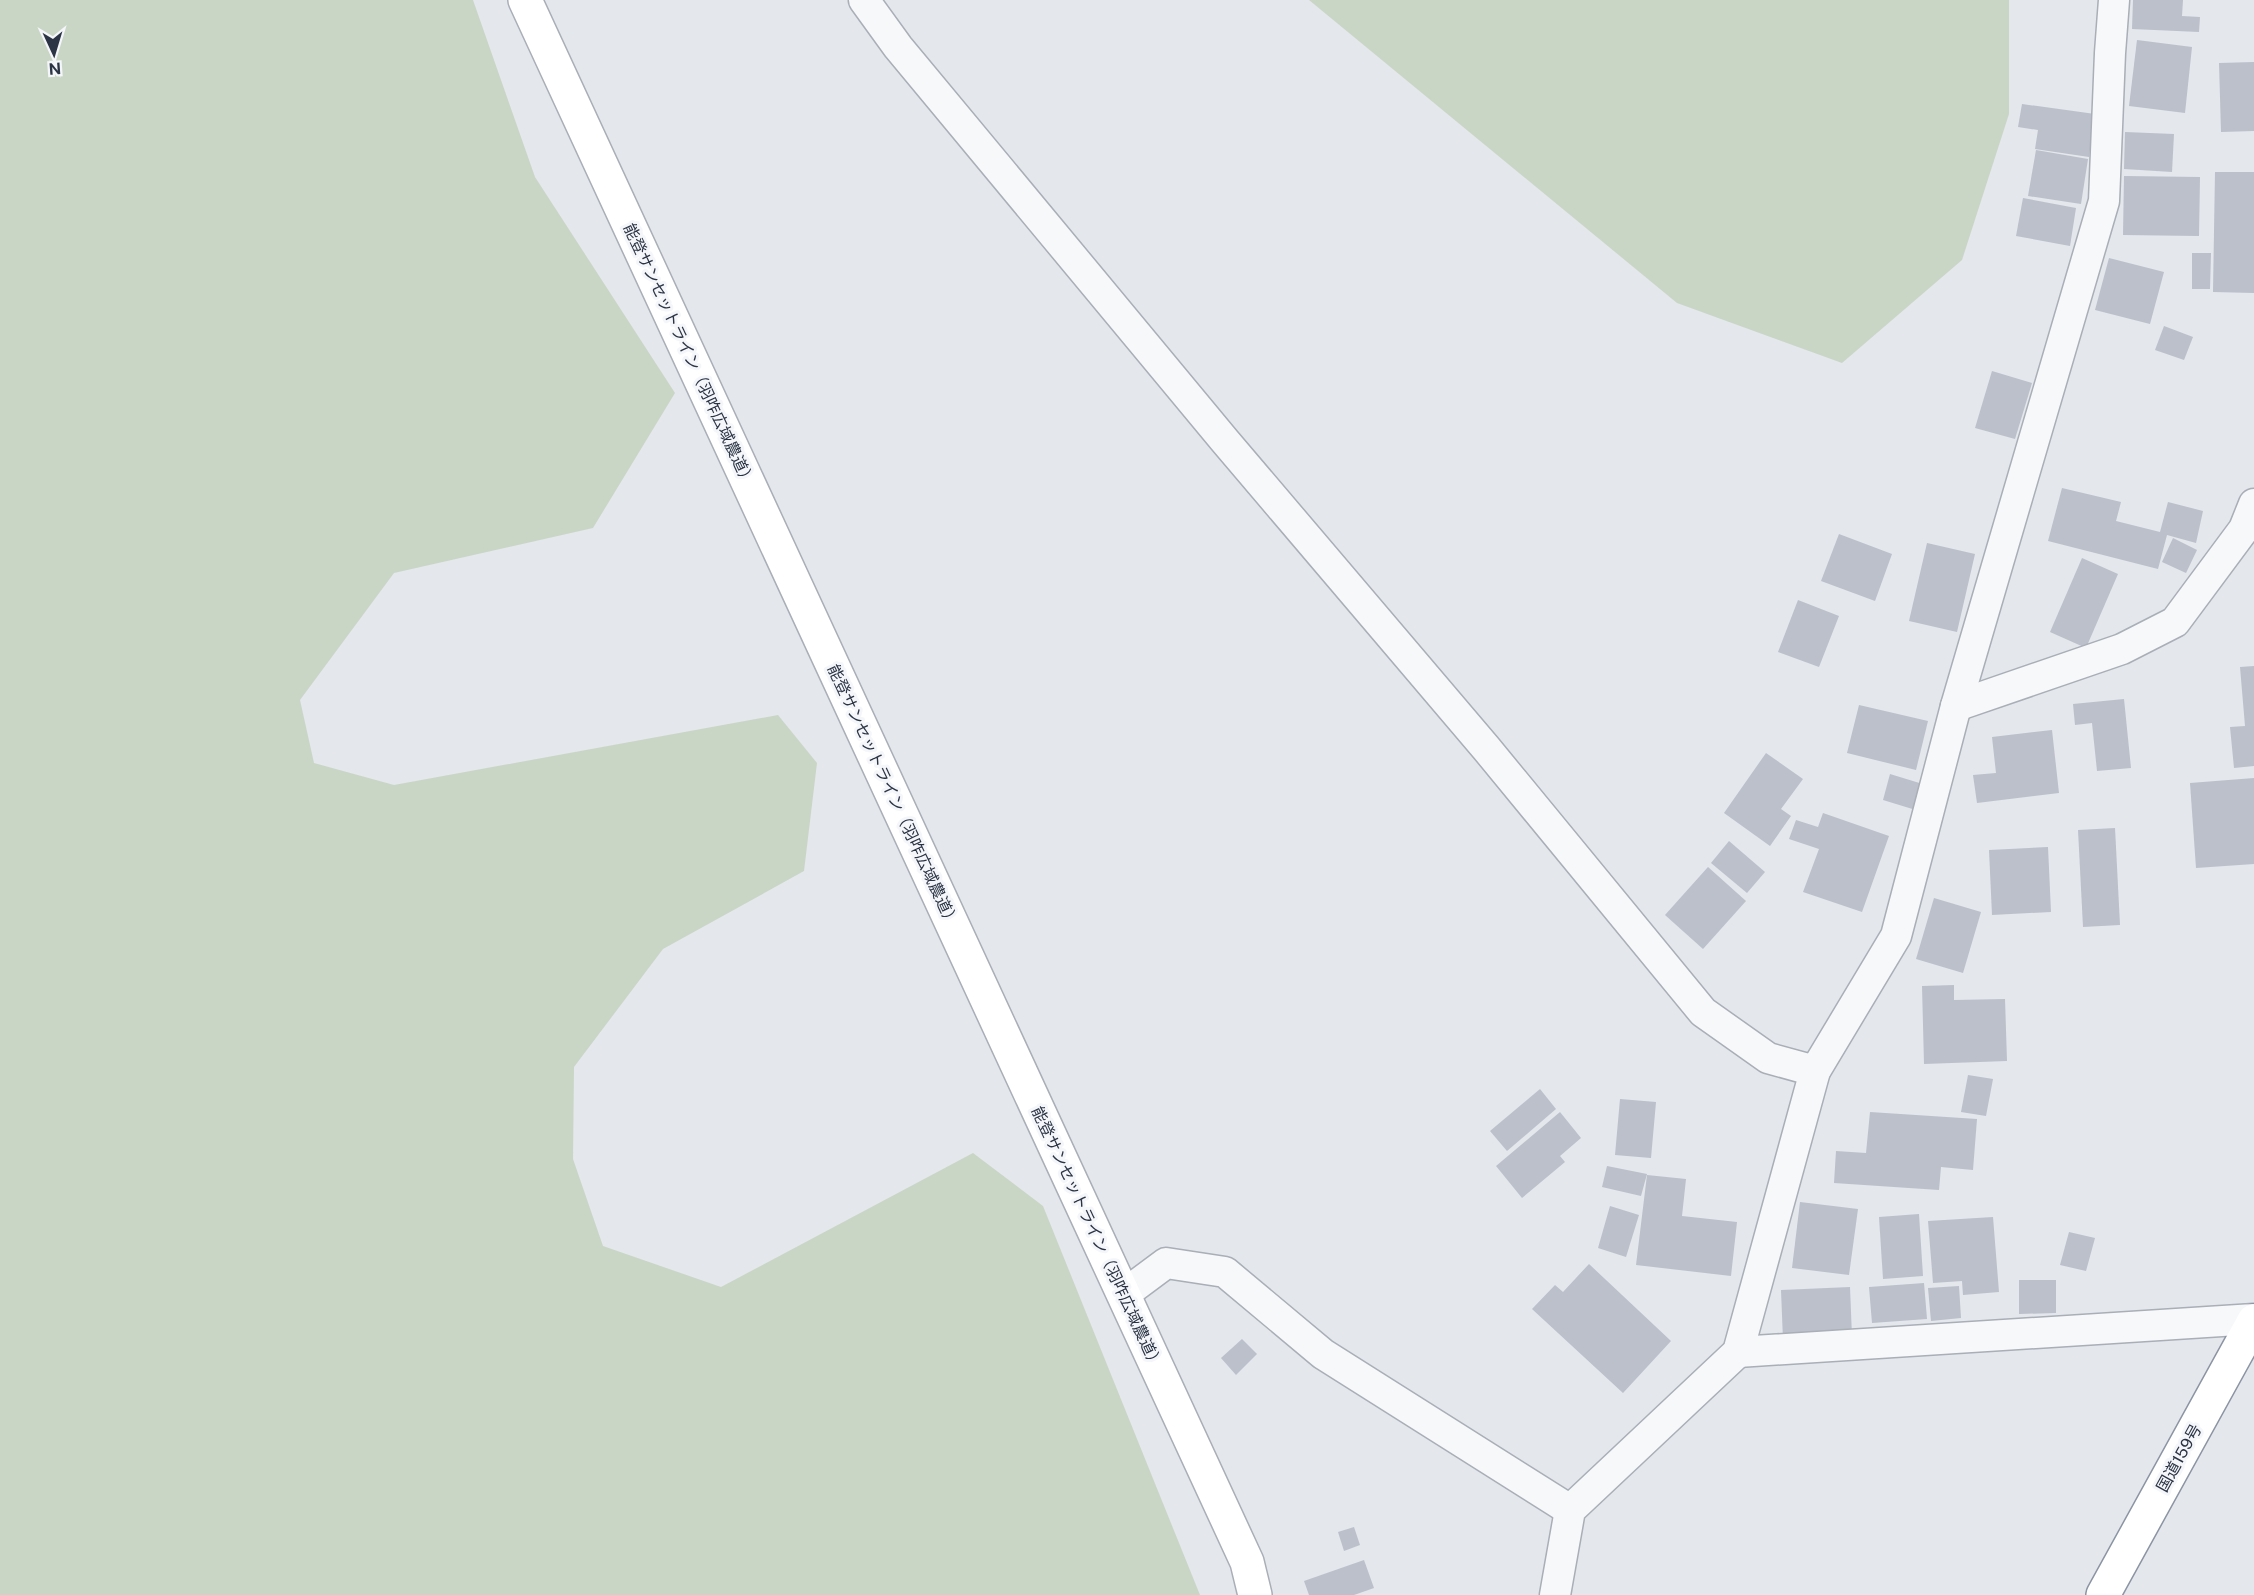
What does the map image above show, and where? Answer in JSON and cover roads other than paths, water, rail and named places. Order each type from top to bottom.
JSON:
[{"type":"main road","name":"能登サンセットライン（羽咋広域農道）","points":[[525,0],[1247,1562],[1255,1595]]},
{"type":"main road","name":"国道159号","points":[[2103,1595],[2254,1320]]},
{"type":"street","points":[[864,0],[898,47],[936,93],[1225,441],[1486,748],[1703,1012],[1768,1058],[1815,1071]]},
{"type":"street","points":[[1555,1595],[1570,1510],[1738,1352],[1815,1071],[1896,936],[1956,706],[2104,201],[2110,53],[2115,0]]},
{"type":"street","points":[[1956,706],[2122,649],[2175,622],[2244,529],[2254,504]]},
{"type":"street","points":[[1123,1295],[1166,1263],[1226,1272],[1323,1354],[1570,1510]]},
{"type":"street","points":[[1738,1352],[2254,1320]]}]
